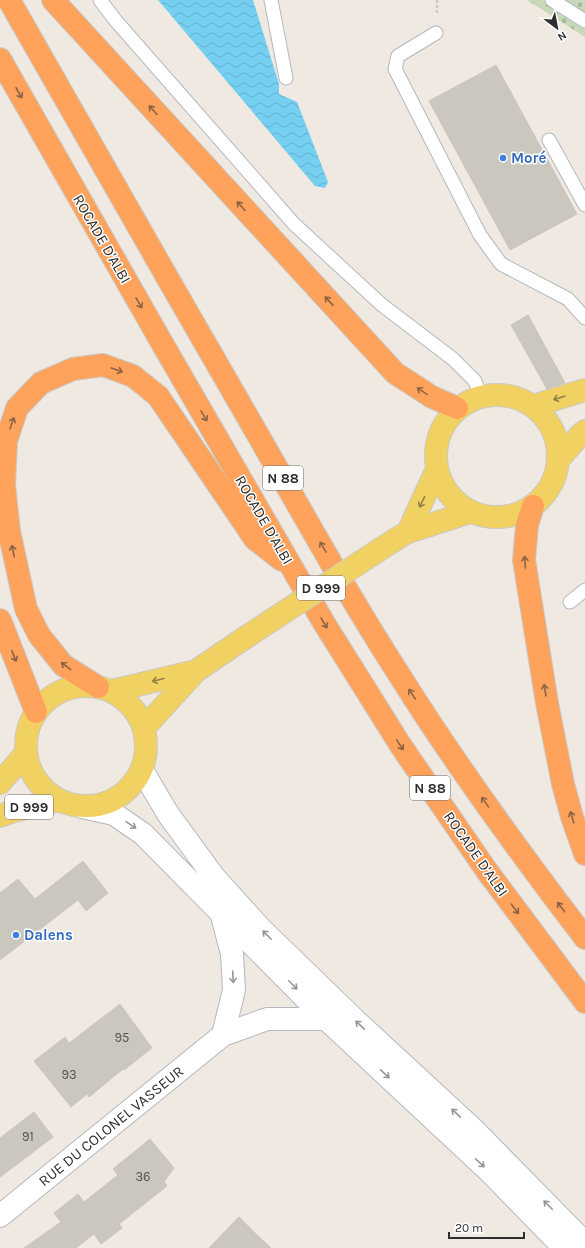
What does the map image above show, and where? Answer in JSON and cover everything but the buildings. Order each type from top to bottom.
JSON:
[{"type":"highway","name":"N 88","points":[[9,0],[354,602],[396,670],[450,752],[521,854],[585,938]]},
{"type":"highway","points":[[53,0],[395,373],[432,397],[457,408]]},
{"type":"highway","name":"ROCADE D'ALBI","points":[[0,59],[89,217],[324,623],[401,746],[487,871],[585,1002]]},
{"type":"highway","points":[[105,689],[63,665],[39,635],[26,609],[9,531],[4,486],[6,441],[17,408],[41,383],[73,369],[103,365],[133,376],[158,396],[255,539],[290,565]]},
{"type":"highway","points":[[532,506],[527,524],[524,560],[547,703],[563,784],[572,817],[585,854]]},
{"type":"highway","points":[[0,620],[36,712]]},
{"type":"main road","points":[[533,406],[585,390]]},
{"type":"main road","points":[[495,394],[515,397],[533,406],[544,417],[553,430],[557,444],[558,460],[554,477],[546,493],[532,506],[517,515],[498,518],[478,515],[470,512],[451,499],[436,472],[435,454],[437,437],[445,422],[457,408],[481,397],[495,394]]},
{"type":"main road","points":[[558,460],[585,431]]},
{"type":"main road","points":[[402,536],[436,472]]},
{"type":"main road","points":[[402,536],[470,512]]},
{"type":"main road","name":"D 999","points":[[144,728],[196,671],[402,536]]},
{"type":"main road","name":"D 999","points":[[105,689],[196,671]]},
{"type":"main road","points":[[82,807],[97,806],[111,801],[124,793],[142,770],[146,749],[144,728],[137,713],[126,701],[105,689],[84,686],[70,688],[56,693],[36,712],[29,725],[26,739],[26,753],[31,772],[42,788],[58,800],[69,805],[114,814],[143,834],[326,1019],[491,1173],[564,1248]]},
{"type":"main road","name":"D 999","points":[[0,783],[26,753]]},
{"type":"main road","points":[[142,770],[168,814],[214,877],[261,929],[356,1021],[472,1128],[585,1243]]},
{"type":"main road","name":"D 999","points":[[0,816],[58,800]]},
{"type":"main road","points":[[221,912],[232,954],[234,990],[223,1035]]},
{"type":"main road","name":"RUE DU COLONEL VASSEUR","points":[[0,1216],[223,1035],[267,1019],[326,1019]]},
{"type":"lane","points":[[100,0],[294,224],[382,305],[453,359],[475,381],[481,397]]},
{"type":"lane","points":[[271,0],[286,78]]},
{"type":"lane","points":[[552,0],[585,21]]},
{"type":"lane","points":[[436,33],[398,56],[395,69],[480,235],[500,264],[568,299],[585,318]]},
{"type":"lane","points":[[549,140],[585,205]]},
{"type":"lane","points":[[570,602],[585,590]]},
{"type":"green space","points":[[527,0],[585,0],[585,37]]},
{"type":"water","points":[[158,0],[253,0],[279,84],[279,94],[297,102],[328,182],[325,188],[315,186]]},
{"type":"place","name":"Moré","points":[[503,158]]},
{"type":"place","name":"Dalens","points":[[16,935]]}]
